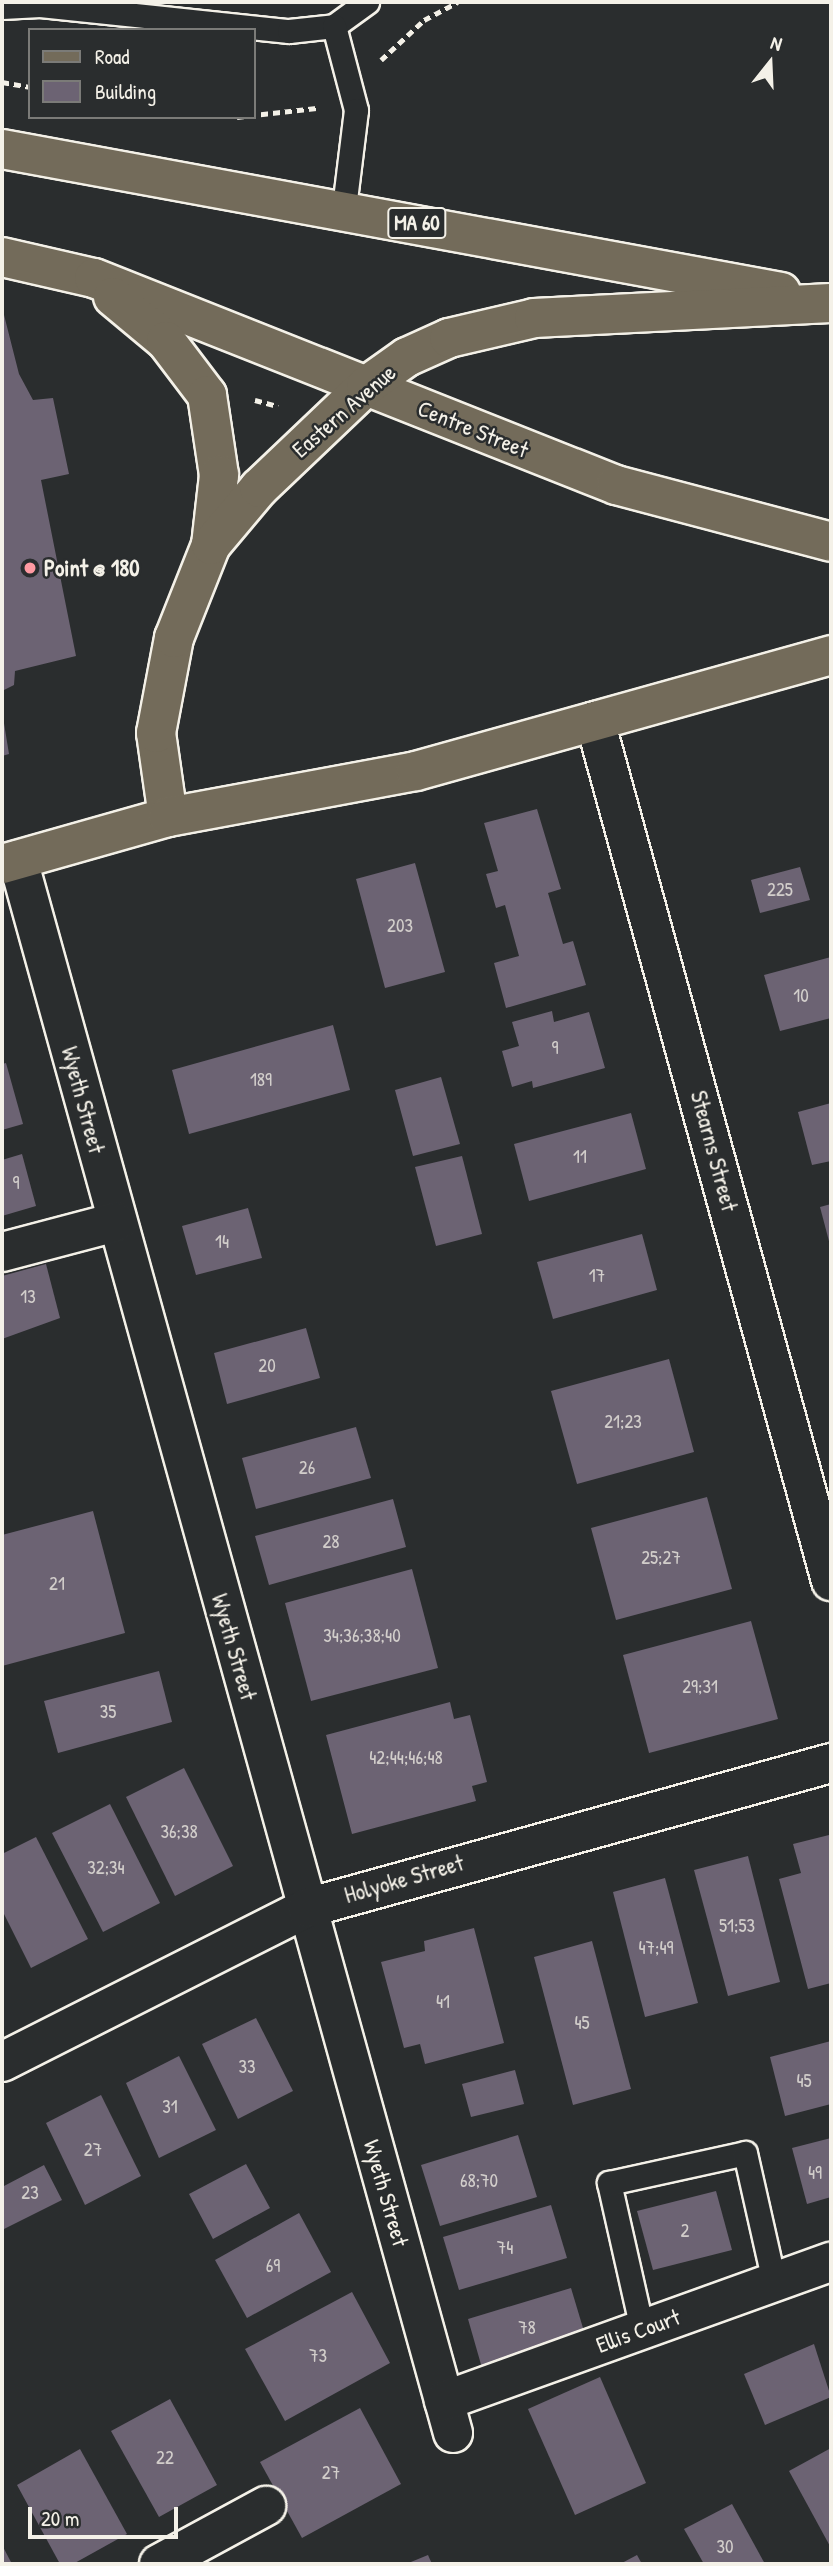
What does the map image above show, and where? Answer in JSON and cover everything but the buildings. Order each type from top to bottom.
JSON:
[{"type":"main road","name":"MA 60","points":[[2,149],[344,208],[831,303]]},
{"type":"main road","name":"Centre Street","points":[[2,257],[94,278],[616,485],[831,542]]},
{"type":"main road","points":[[94,278],[166,341],[206,395],[219,475],[211,545]]},
{"type":"main road","name":"Eastern Avenue","points":[[168,817],[156,733],[174,638],[211,545],[259,488],[366,386],[407,357],[449,338],[534,318],[831,303]]},
{"type":"main road","points":[[10,862],[168,817],[351,786],[831,655]]},
{"type":"street","name":"Stearns Street","points":[[595,721],[831,1581]]},
{"type":"street","name":"Wyeth Street","points":[[10,862],[116,1222],[448,2417]]},
{"type":"street","points":[[2,1252],[116,1222]]},
{"type":"street","name":"Holyoke Street","points":[[2,2062],[307,1908],[831,1763]]},
{"type":"street","name":"Ellis Court","points":[[448,2417],[642,2329],[831,2262]]},
{"type":"street","points":[[159,2564],[266,2507]]},
{"type":"lane","points":[[2,7],[40,5],[289,30],[334,26],[367,2]]},
{"type":"lane","points":[[334,26],[355,110],[344,208]]},
{"type":"lane","points":[[642,2329],[609,2183],[745,2153],[774,2282]]},
{"type":"path","points":[[2,82],[28,87]]},
{"type":"path","points":[[255,400],[289,408]]},
{"type":"place","name":"Point @ 180","points":[[30,568]]}]
